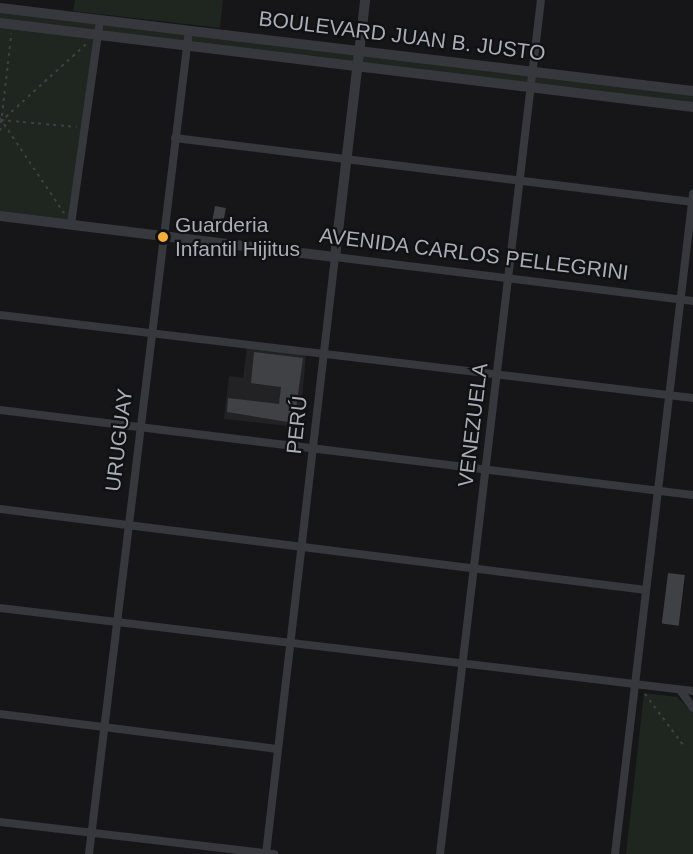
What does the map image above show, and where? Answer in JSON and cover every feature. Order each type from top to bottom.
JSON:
[{"type":"street","name":"PERÚ","points":[[269,854],[277,749],[315,448],[323,352],[365,0]]},
{"type":"street","name":"VENEZUELA","points":[[440,854],[541,0]]},
{"type":"street","name":"BOULEVARD JUAN B. JUSTO","points":[[0,8],[693,92]]},
{"type":"street","points":[[71,224],[100,20]]},
{"type":"street","name":"BOULEVARD JUAN B. JUSTO","points":[[0,23],[693,107]]},
{"type":"street","name":"URUGUAY","points":[[89,854],[139,426],[189,30]]},
{"type":"street","points":[[175,138],[346,160],[693,199],[667,396],[615,854]]},
{"type":"street","name":"AVENIDA CARLOS PELLEGRINI","points":[[0,216],[509,276],[693,301]]},
{"type":"street","points":[[0,315],[323,352],[693,399]]},
{"type":"street","points":[[0,410],[693,495]]},
{"type":"street","points":[[0,509],[646,590]]},
{"type":"street","points":[[0,608],[634,687],[693,691]]},
{"type":"street","points":[[680,690],[693,708]]},
{"type":"street","points":[[0,714],[277,749]]},
{"type":"street","points":[[0,822],[269,854]]},
{"type":"path","points":[[0,131],[13,24]]},
{"type":"path","points":[[0,120],[97,35]]},
{"type":"path","points":[[0,120],[84,128]]},
{"type":"path","points":[[0,120],[71,224]]},
{"type":"path","points":[[644,693],[684,746]]},
{"type":"shaded area","points":[[75,0],[223,0],[220,28],[73,11]]},
{"type":"shaded area","points":[[0,8],[693,91],[693,107],[97,35],[71,224],[0,216]]},
{"type":"shaded area","points":[[247,347],[306,354],[300,424],[297,427],[224,419],[229,376],[243,378]]},
{"type":"shaded area","points":[[644,693],[677,697],[693,713],[693,854],[626,854]]},
{"type":"building","points":[[215,206],[226,208],[223,225],[212,223]]},
{"type":"building","points":[[254,352],[303,358],[294,423],[227,412],[228,398],[279,404],[281,387],[251,383]]},
{"type":"building","points":[[668,573],[685,575],[679,626],[662,624]]},
{"type":"place","name":"Guarderia Infantil Hijitus","points":[[163,237]]}]
